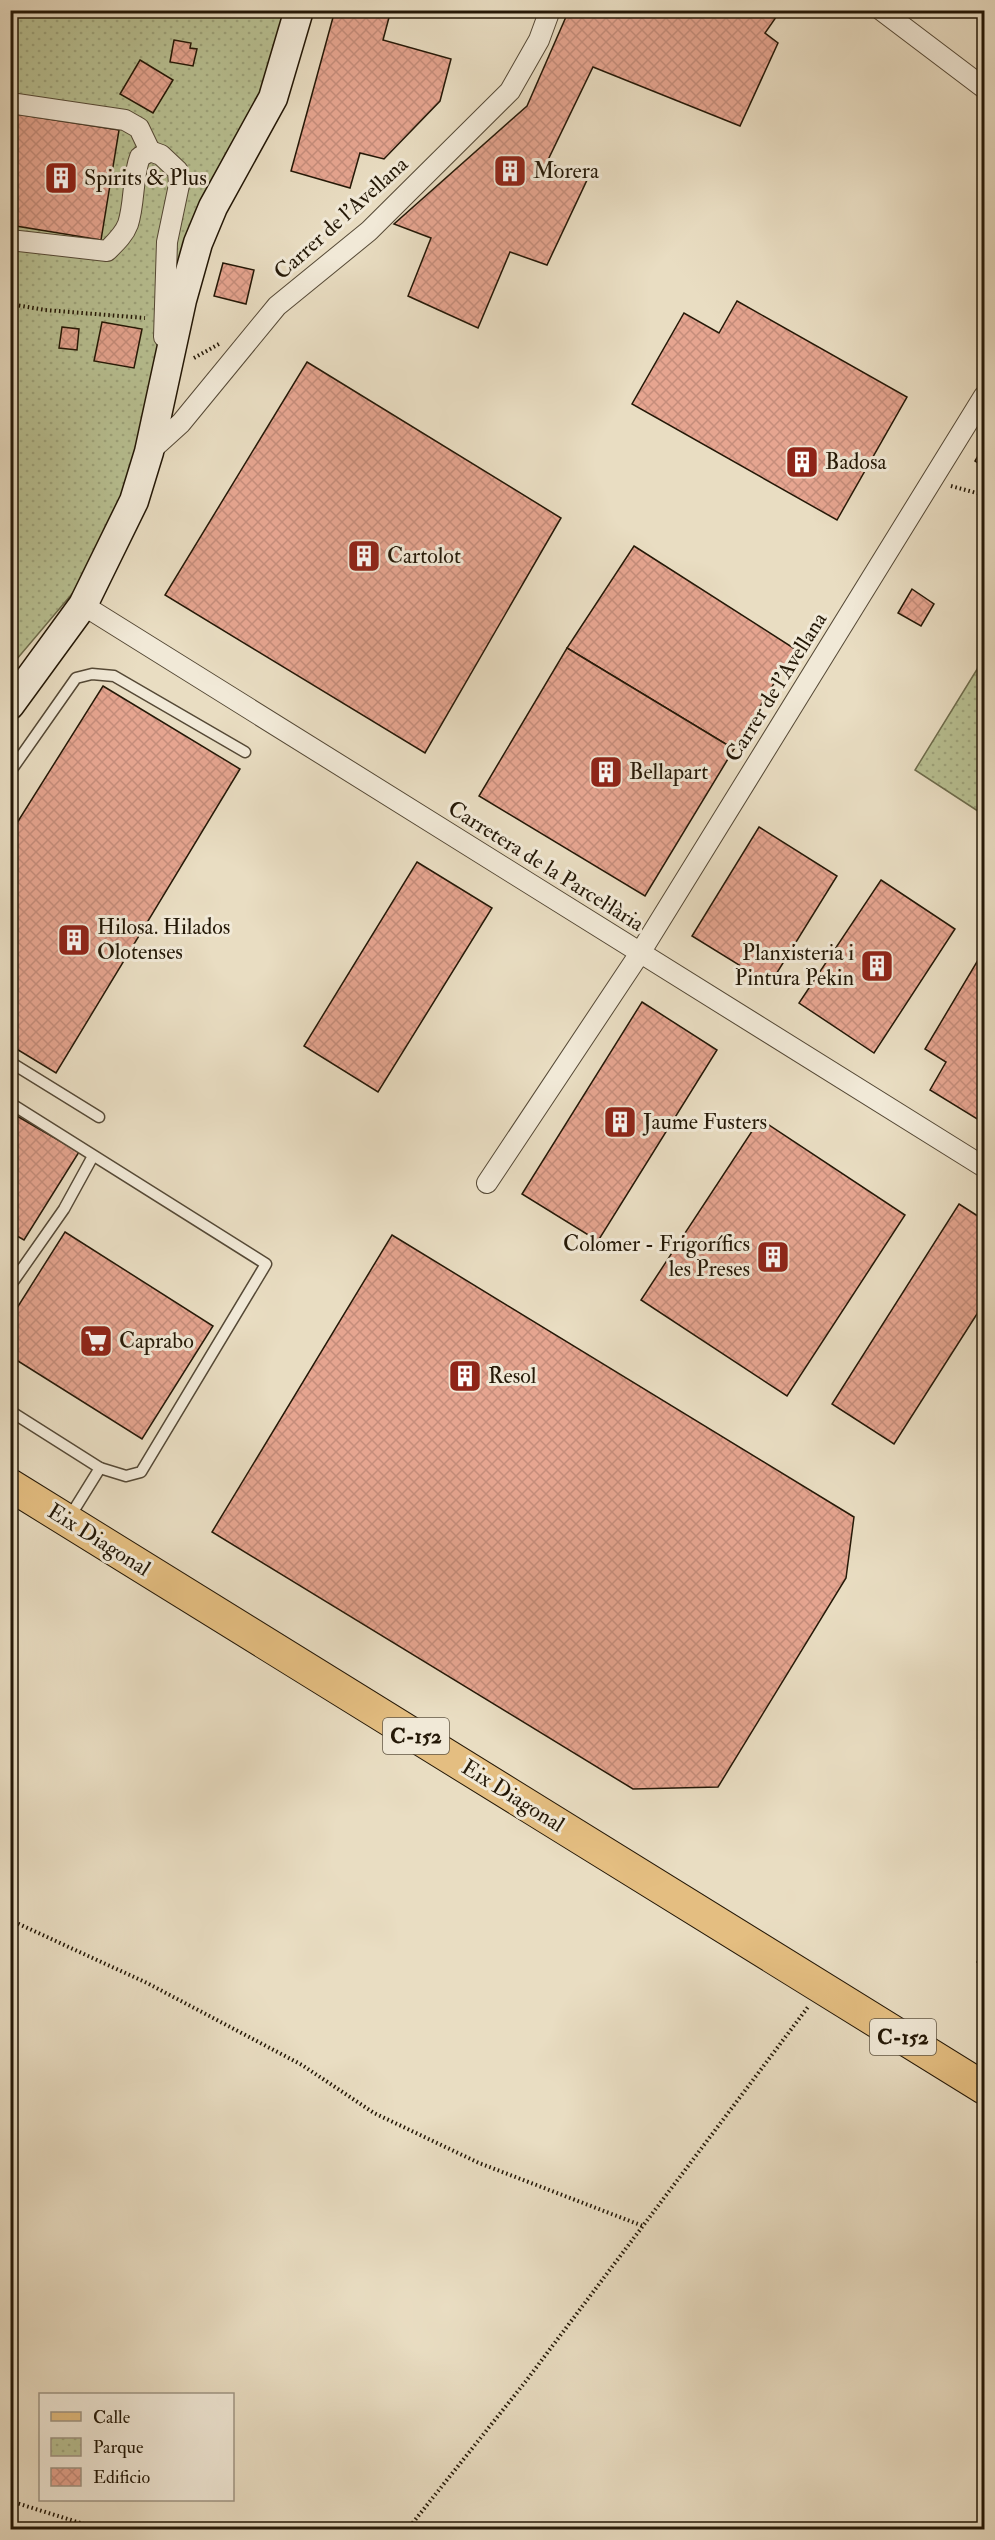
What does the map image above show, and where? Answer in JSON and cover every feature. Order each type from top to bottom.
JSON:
[{"type":"main road","name":"Eix Diagonal","points":[[10,1485],[984,2088]]},
{"type":"street","points":[[10,705],[82,605],[134,501],[149,452],[182,300],[198,243],[213,207],[273,98],[299,10]]},
{"type":"street","name":"Carrer de l'Avellana","points":[[149,452],[181,423],[277,306],[369,231],[510,92],[539,40],[550,10]]},
{"type":"street","points":[[881,10],[984,88]]},
{"type":"street","points":[[10,103],[124,120],[139,128],[150,152]]},
{"type":"street","points":[[10,240],[107,251],[120,238],[128,225],[135,171],[140,157],[150,152],[161,154],[178,171],[179,184],[167,242],[164,388]]},
{"type":"street","name":"Carrer de l'Avellana","points":[[487,1183],[640,952],[984,396]]},
{"type":"street","name":"Carretera de la Parcel·lària","points":[[82,605],[984,1167]]},
{"type":"lane","points":[[10,772],[75,678],[92,674],[114,676],[245,752]]},
{"type":"lane","points":[[10,1062],[99,1117]]},
{"type":"lane","points":[[10,1103],[266,1264],[141,1472],[126,1476],[100,1468],[10,1411]]},
{"type":"lane","points":[[10,1286],[15,1269],[64,1209],[93,1156]]},
{"type":"lane","points":[[68,1521],[100,1468]]},
{"type":"path","points":[[10,304],[70,313],[165,319]]},
{"type":"path","points":[[164,388],[204,351],[223,342]]},
{"type":"path","points":[[10,1920],[147,1983],[292,2059],[374,2113],[479,2163],[643,2226]]},
{"type":"path","points":[[407,2529],[526,2382],[822,1987]]},
{"type":"path","points":[[10,2501],[103,2529]]},
{"type":"green space","points":[[11,11],[306,11],[213,219],[170,399],[93,569],[11,666]]},
{"type":"green space","points":[[984,658],[984,815],[915,770]]},
{"type":"building","points":[[335,10],[391,10],[383,40],[451,59],[440,101],[384,159],[360,153],[350,188],[291,171]]},
{"type":"building","name":"Morera","points":[[569,10],[781,10],[765,33],[778,43],[740,126],[593,67],[547,162],[587,180],[547,265],[510,252],[478,328],[408,296],[431,238],[394,224],[527,106]]},
{"type":"building","points":[[174,40],[191,43],[190,48],[197,49],[193,66],[170,62]]},
{"type":"building","points":[[140,60],[173,80],[153,113],[120,94]]},
{"type":"building","name":"Spirits & Plus","points":[[10,113],[119,130],[101,240],[10,225]]},
{"type":"building","points":[[223,263],[254,270],[246,304],[214,296]]},
{"type":"building","name":"Badosa","points":[[737,301],[907,397],[837,520],[632,404],[684,313],[719,333]]},
{"type":"building","points":[[102,322],[142,329],[134,368],[94,361]]},
{"type":"building","points":[[62,327],[79,329],[77,350],[59,348]]},
{"type":"building","name":"Cartolot","points":[[307,362],[561,518],[425,753],[165,595]]},
{"type":"building","points":[[984,446],[984,467],[975,461]]},
{"type":"building","points":[[634,546],[795,649],[734,749],[567,648]]},
{"type":"building","points":[[912,589],[934,604],[921,626],[898,613]]},
{"type":"building","name":"Bellapart","points":[[567,648],[734,749],[645,896],[479,796]]},
{"type":"building","name":"Hilosa. Hilados Olotenses","points":[[103,686],[240,769],[56,1073],[10,1045],[10,834]]},
{"type":"building","points":[[759,827],[837,876],[770,984],[692,936]]},
{"type":"building","points":[[417,862],[492,908],[378,1092],[304,1046]]},
{"type":"building","name":"Planxisteria i Pintura Pekin","points":[[881,880],[955,929],[874,1053],[799,1003]]},
{"type":"building","points":[[984,950],[984,1117],[982,1122],[930,1090],[946,1062],[925,1049]]},
{"type":"building","name":"Jaume Fusters","points":[[642,1002],[717,1050],[598,1241],[522,1194]]},
{"type":"building","points":[[10,1112],[79,1152],[24,1240],[10,1232]]},
{"type":"building","name":"Colomer - Frigorífics les Preses","points":[[760,1119],[905,1215],[787,1396],[641,1300]]},
{"type":"building","points":[[959,1204],[984,1220],[984,1303],[894,1444],[832,1404]]},
{"type":"building","points":[[65,1232],[213,1326],[142,1439],[10,1356],[10,1319]]},
{"type":"building","name":"Resol","points":[[392,1235],[854,1517],[846,1578],[718,1787],[633,1789],[212,1532]]},
{"type":"building","points":[[984,1950],[984,1967],[977,1962]]},
{"type":"place","name":"Morera","points":[[510,171]]},
{"type":"place","name":"Spirits & Plus","points":[[61,178]]},
{"type":"place","name":"Badosa","points":[[802,462]]},
{"type":"place","name":"Cartolot","points":[[364,556]]},
{"type":"place","name":"Bellapart","points":[[606,772]]},
{"type":"place","name":"Hilosa. Hilados Olotenses","points":[[74,940]]},
{"type":"place","name":"Planxisteria i Pintura Pekin","points":[[877,966]]},
{"type":"place","name":"Jaume Fusters","points":[[620,1122]]},
{"type":"place","name":"Colomer - Frigorífics les Preses","points":[[773,1257]]},
{"type":"place","name":"Caprabo","points":[[96,1341]]},
{"type":"place","name":"Resol","points":[[465,1376]]}]
